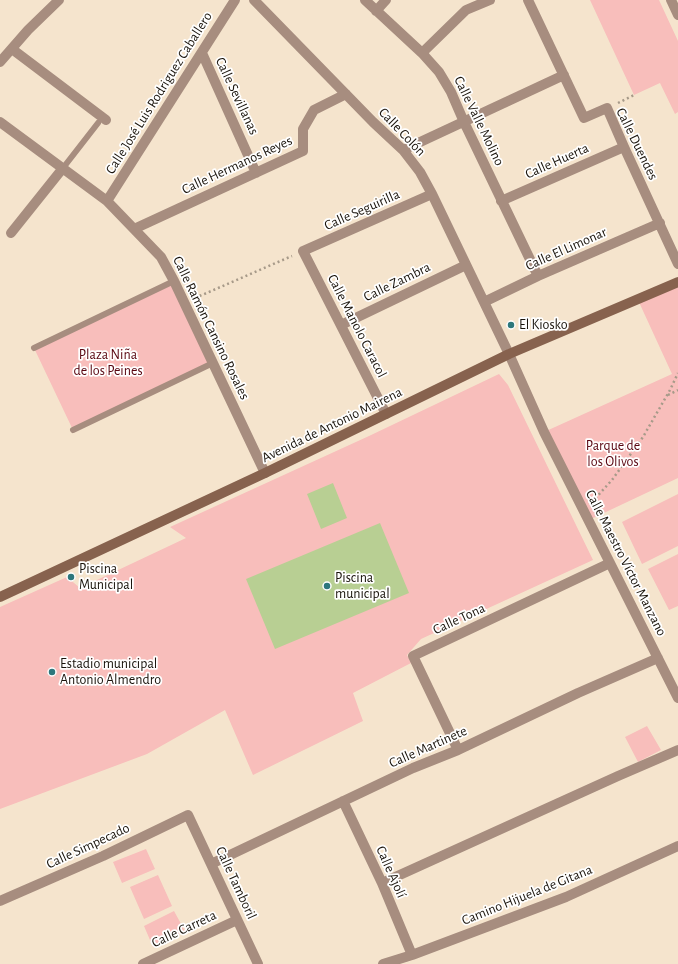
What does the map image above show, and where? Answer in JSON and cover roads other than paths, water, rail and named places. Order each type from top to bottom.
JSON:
[{"type":"street","points":[[0,62],[28,30],[59,0]]},
{"type":"street","name":"Calle José Luis Rodriguez Caballero","points":[[107,201],[235,0]]},
{"type":"street","name":"Calle Colón","points":[[254,0],[373,122],[403,150],[420,172],[509,354]]},
{"type":"street","name":"Calle Valle Molino","points":[[365,0],[422,53],[439,72],[451,92],[501,201],[538,276]]},
{"type":"street","points":[[376,11],[386,0]]},
{"type":"street","points":[[422,53],[466,10],[490,0]]},
{"type":"street","name":"Calle Duendes","points":[[528,0],[584,118],[607,108],[678,264]]},
{"type":"street","points":[[671,0],[678,15]]},
{"type":"street","points":[[12,49],[102,121]]},
{"type":"street","name":"Calle Sevillanas","points":[[202,53],[256,172]]},
{"type":"street","points":[[403,150],[564,75]]},
{"type":"street","name":"Calle Hermanos Reyes","points":[[134,229],[303,151],[303,129],[314,110],[346,94]]},
{"type":"street","name":"Calle Ramón Cansino Rosales","points":[[0,122],[107,201],[161,257],[174,281],[265,473]]},
{"type":"street","name":"Calle Huerta","points":[[501,201],[624,147]]},
{"type":"street","points":[[11,233],[63,168]]},
{"type":"street","name":"Calle Seguirilla","points":[[303,251],[432,194]]},
{"type":"street","name":"Calle El Limonar","points":[[484,302],[538,276],[660,223]]},
{"type":"street","name":"Calle Manolo Caracol","points":[[303,251],[386,414]]},
{"type":"street","name":"Calle Zambra","points":[[341,325],[466,264]]},
{"type":"street","name":"Avenida de Antonio Mairena","points":[[0,597],[265,473],[509,354],[678,282]]},
{"type":"street","name":"Calle Maestro Víctor Manzano","points":[[509,354],[544,432],[678,698]]},
{"type":"street","name":"Calle Tona","points":[[458,750],[413,656],[610,563]]},
{"type":"street","name":"Calle Martinete","points":[[211,864],[413,768],[458,750],[578,693],[658,658]]},
{"type":"street","points":[[382,884],[678,750]]},
{"type":"street","name":"Calle Ajolí","points":[[343,801],[382,884],[412,955]]},
{"type":"street","name":"Calle Tamboril","points":[[188,815],[258,964]]},
{"type":"street","name":"Calle Simpecado","points":[[0,901],[103,856],[188,815]]},
{"type":"street","name":"Camino Hijuela de Gitana","points":[[383,964],[412,955],[566,897],[678,846]]},
{"type":"street","name":"Calle Carreta","points":[[143,964],[237,920]]},
{"type":"lane","points":[[63,168],[102,121]]},
{"type":"lane","points":[[34,348],[174,281]]},
{"type":"lane","points":[[73,430],[213,363]]},
{"type":"place","name":"El Kiosko","points":[[511,325]]},
{"type":"place","name":"Piscina Municipal","points":[[71,577]]},
{"type":"place","name":"Piscina municipal","points":[[327,586]]},
{"type":"place","name":"Estadio municipal Antonio Almendro","points":[[52,672]]},
{"type":"park label","name":"Plaza Niña de los Peines","points":[[108,364]]},
{"type":"park label","name":"Parque de los Olivos","points":[[613,454]]}]
